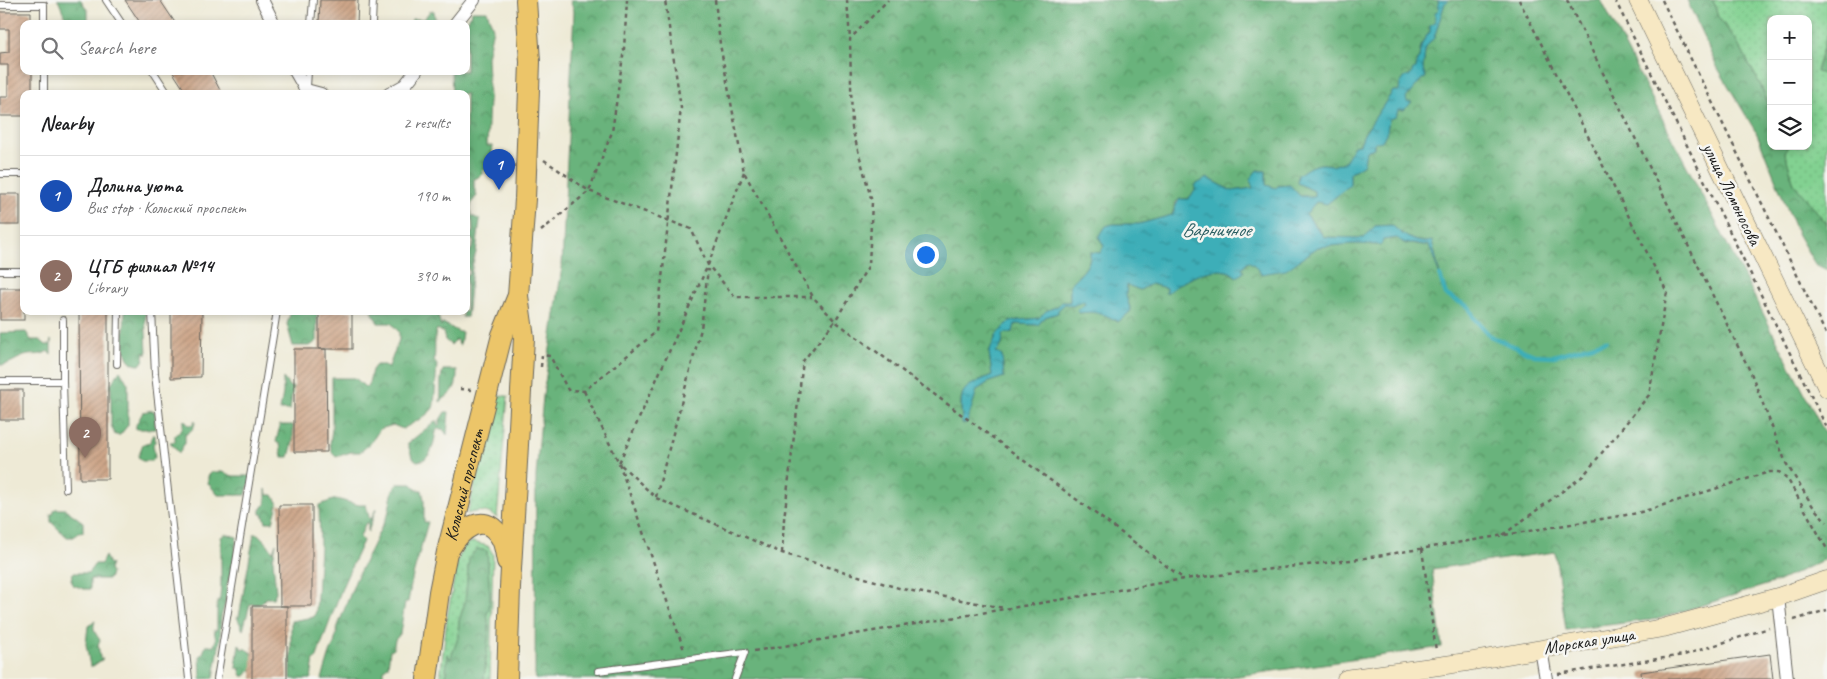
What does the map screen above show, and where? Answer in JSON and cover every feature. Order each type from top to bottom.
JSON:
[{"type":"main road","name":"Кольский проспект","points":[[507,679],[510,587],[524,338],[518,296],[525,199],[530,72],[526,0]]},
{"type":"main road","name":"Кольский проспект","points":[[427,679],[439,592],[448,552],[502,336],[518,296]]},
{"type":"main road","points":[[448,552],[457,537],[465,530],[474,525],[491,526],[500,536],[504,547],[510,587]]},
{"type":"street","points":[[262,0],[272,20]]},
{"type":"street","points":[[458,20],[474,0]]},
{"type":"street","name":"улица Ломоносова","points":[[1638,0],[1827,388]]},
{"type":"street","points":[[297,75],[306,90]]},
{"type":"street","points":[[396,90],[405,85],[413,75]]},
{"type":"street","name":"Морская улица","points":[[1346,679],[1378,677],[1664,628],[1778,597],[1827,580]]},
{"type":"street","points":[[1778,597],[1787,679]]},
{"type":"street","points":[[1541,649],[1546,678]]},
{"type":"lane","points":[[106,0],[119,20]]},
{"type":"lane","points":[[311,20],[313,0]]},
{"type":"lane","points":[[372,20],[373,0]]},
{"type":"lane","points":[[0,5],[44,5],[44,20]]},
{"type":"lane","points":[[44,75],[44,90]]},
{"type":"lane","points":[[156,75],[165,90]]},
{"type":"lane","points":[[306,90],[308,75]]},
{"type":"lane","points":[[0,174],[20,174]]},
{"type":"lane","points":[[0,271],[20,271]]},
{"type":"lane","points":[[117,364],[118,315]]},
{"type":"lane","points":[[152,315],[155,374],[189,679]]},
{"type":"lane","points":[[217,679],[276,315]]},
{"type":"lane","points":[[63,320],[66,488]]},
{"type":"lane","points":[[0,381],[63,380]]},
{"type":"lane","points":[[598,671],[745,652],[735,679]]},
{"type":"path","points":[[536,235],[589,191],[612,132],[624,49],[627,0]]},
{"type":"path","points":[[550,356],[568,390],[584,391],[656,332],[681,108],[665,0]]},
{"type":"path","points":[[715,0],[720,44],[744,172],[813,297],[835,321],[1184,579]]},
{"type":"path","points":[[782,554],[784,519],[803,361],[835,321],[869,265],[872,202],[852,128],[847,0]]},
{"type":"path","points":[[850,39],[888,0]]},
{"type":"path","points":[[1502,536],[1583,476],[1648,395],[1667,292],[1519,0]]},
{"type":"path","points":[[1568,0],[1751,372],[1786,463],[1814,508],[1827,522]]},
{"type":"path","points":[[1615,0],[1827,428]]},
{"type":"path","points":[[1662,0],[1827,336]]},
{"type":"path","points":[[543,160],[589,191],[691,229],[708,265],[734,297],[813,297]]},
{"type":"path","points":[[619,463],[708,265],[744,172]]},
{"type":"path","points":[[656,498],[701,329],[708,265]]},
{"type":"path","points":[[584,391],[619,463],[687,660]]},
{"type":"path","points":[[619,463],[656,498],[782,554],[902,589],[1006,608]]},
{"type":"path","points":[[745,652],[1184,579],[1359,559],[1638,513],[1769,472],[1779,472],[1788,478],[1827,549]]},
{"type":"path","points":[[1422,549],[1436,654],[1422,660],[1422,668]]},
{"type":"path","points":[[1546,678],[1684,655],[1827,610]]},
{"type":"green space","points":[[57,0],[81,0],[88,11],[88,20],[66,20]]},
{"type":"green space","points":[[570,0],[1438,0],[1439,9],[1435,13],[1435,22],[1430,26],[1430,32],[1422,44],[1416,69],[1413,70],[1410,76],[1405,77],[1400,84],[1399,91],[1393,91],[1364,134],[1360,144],[1354,145],[1346,161],[1333,166],[1315,165],[1298,175],[1298,183],[1314,191],[1314,196],[1300,196],[1290,185],[1278,186],[1276,188],[1266,185],[1266,171],[1257,170],[1251,179],[1253,188],[1232,191],[1208,178],[1195,185],[1195,191],[1188,199],[1180,199],[1176,202],[1172,215],[1139,224],[1113,224],[1106,226],[1099,237],[1104,246],[1100,253],[1090,252],[1089,262],[1070,285],[1070,302],[1061,302],[1058,306],[1046,311],[1039,318],[1010,321],[997,334],[989,352],[992,375],[968,387],[962,396],[961,412],[963,423],[967,422],[977,390],[989,382],[1004,377],[1002,356],[996,352],[1002,344],[1001,334],[1013,332],[1015,324],[1038,325],[1045,317],[1058,313],[1057,310],[1065,304],[1072,306],[1084,301],[1086,304],[1077,310],[1079,313],[1099,313],[1118,322],[1131,311],[1126,296],[1127,285],[1140,290],[1151,284],[1166,288],[1166,293],[1186,280],[1211,271],[1226,271],[1237,277],[1244,272],[1242,268],[1249,261],[1261,274],[1286,269],[1318,247],[1353,244],[1381,245],[1383,240],[1398,238],[1405,244],[1429,244],[1439,272],[1432,241],[1421,242],[1410,239],[1392,225],[1375,226],[1364,238],[1324,237],[1306,214],[1316,202],[1327,204],[1350,185],[1350,173],[1364,164],[1366,151],[1374,148],[1374,143],[1382,140],[1387,132],[1389,119],[1396,117],[1398,110],[1404,110],[1411,103],[1407,103],[1406,98],[1422,79],[1426,78],[1423,69],[1425,52],[1427,46],[1434,38],[1445,2],[1449,0],[1601,0],[1827,437],[1827,558],[1779,581],[1658,619],[1566,630],[1555,552],[1432,569],[1442,647],[1217,679],[535,679],[536,476],[543,396],[562,267],[574,11]]},
{"type":"green space","points":[[1687,0],[1713,0],[1718,17],[1736,40],[1761,86],[1767,100],[1767,150],[1786,150],[1785,153],[1794,184],[1827,224],[1827,270],[1815,264],[1798,235],[1757,134],[1716,65]]},
{"type":"green space","points":[[1713,0],[1827,0],[1827,35],[1816,71],[1827,75],[1827,224],[1794,184],[1785,153],[1786,150],[1812,150],[1812,15],[1767,15],[1767,100],[1736,40],[1718,17]]},
{"type":"green space","points":[[430,11],[434,11],[434,20],[412,20],[424,19]]},
{"type":"green space","points":[[472,11],[487,11],[493,28],[487,57],[489,99],[487,146],[493,146],[492,154],[487,156],[487,163],[489,163],[487,173],[485,169],[481,172],[483,173],[474,179],[474,188],[477,196],[472,203],[471,210],[472,216],[480,220],[470,286],[470,252],[474,243],[470,239],[470,233],[473,233],[472,220],[470,220],[470,90],[452,90],[451,75],[470,75],[470,20],[468,20]]},
{"type":"green space","points":[[1827,35],[1827,75],[1816,72]]},
{"type":"green space","points":[[125,315],[145,315],[147,355],[145,352],[140,365],[128,359],[124,335]]},
{"type":"green space","points":[[290,315],[317,315],[317,341],[310,346],[293,346],[287,324]]},
{"type":"green space","points":[[374,315],[438,315],[441,327],[443,323],[462,332],[460,345],[455,340],[451,345],[445,340],[443,332],[437,329],[434,361],[437,365],[434,401],[433,408],[427,414],[403,429],[393,425],[380,429],[370,444],[360,452],[351,452],[336,457],[332,452],[330,444],[332,429],[332,378],[355,378],[365,387],[368,387],[372,370],[376,365],[385,365],[388,369],[399,340],[399,332],[391,323],[378,323]]},
{"type":"green space","points":[[26,332],[31,340],[40,340],[46,345],[50,345],[51,340],[51,355],[48,351],[41,354],[24,356],[7,364],[0,365],[0,333]]},
{"type":"green space","points":[[120,370],[128,384],[128,425],[120,435],[115,435],[111,425],[111,384]]},
{"type":"green space","points":[[443,370],[457,370],[457,376],[454,389],[440,402],[441,378]]},
{"type":"green space","points":[[283,378],[290,387],[293,387],[290,410],[280,410]]},
{"type":"green space","points":[[498,396],[508,396],[497,518],[490,513],[483,512],[467,514]]},
{"type":"green space","points":[[153,410],[155,412],[155,429],[136,429],[136,425],[143,412]]},
{"type":"green space","points":[[445,412],[449,412],[447,435],[443,429],[437,429],[430,454],[423,460],[417,461],[412,457],[407,444],[437,420],[437,425],[440,425],[440,420]]},
{"type":"green space","points":[[184,420],[188,425],[192,425],[195,420],[195,423],[193,429],[185,435],[185,444],[180,452],[178,452],[170,442],[175,442],[175,435],[182,429]]},
{"type":"green space","points":[[280,425],[293,425],[293,442],[289,457],[282,457],[280,444],[276,442]]},
{"type":"green space","points":[[153,435],[155,435],[155,442],[153,444],[155,457],[152,461],[142,461],[138,457],[143,444],[150,442]]},
{"type":"green space","points":[[212,472],[222,472],[233,476],[251,476],[246,495],[218,495],[208,483],[208,476]]},
{"type":"green space","points":[[397,484],[412,484],[417,490],[422,490],[424,522],[428,522],[412,579],[408,602],[405,602],[400,634],[395,640],[393,649],[390,650],[388,666],[385,668],[381,679],[322,679],[338,626],[356,579],[388,514],[393,490]]},
{"type":"green space","points":[[266,489],[267,495],[273,495],[278,504],[273,522],[266,522],[263,514],[261,514],[261,508],[266,504]]},
{"type":"green space","points":[[336,499],[366,505],[370,521],[376,509],[368,532],[368,522],[365,524],[360,537],[363,541],[343,585],[316,659],[314,659],[311,679],[291,679],[291,621],[314,617],[316,611],[320,547],[319,505]]},
{"type":"green space","points":[[55,509],[65,509],[83,522],[83,532],[78,532],[74,537],[67,537],[51,522],[51,514],[53,514]]},
{"type":"green space","points":[[226,534],[237,537],[233,566],[221,617],[220,640],[214,678],[201,679],[200,655],[202,655],[206,646],[214,646],[216,640],[214,630],[217,630],[217,604],[220,598],[221,585],[221,537]]},
{"type":"green space","points":[[254,534],[258,534],[273,552],[276,543],[273,560],[276,592],[273,598],[266,598],[260,604],[250,604],[243,630],[237,617],[239,617]]},
{"type":"green space","points":[[473,542],[488,546],[493,554],[490,679],[484,679],[489,629],[487,611],[489,611],[490,595],[487,551],[477,549],[469,559],[465,602],[459,621],[458,638],[450,661],[448,655],[445,679],[440,679],[447,618],[457,562],[463,547]]},
{"type":"green space","points":[[477,549],[487,551],[490,596],[489,611],[487,612],[489,629],[484,679],[445,679],[448,653],[450,660],[458,638],[459,621],[465,602],[469,558]]},
{"type":"green space","points":[[105,556],[109,564],[111,564],[109,579],[90,579],[90,589],[73,585],[71,579],[73,573],[88,573],[95,564],[101,564]]},
{"type":"green space","points":[[95,621],[94,631],[100,640],[98,644],[100,658],[103,659],[90,666],[86,644],[88,626]]},
{"type":"green space","points":[[239,644],[242,649],[255,653],[255,676],[251,669],[245,676],[242,676],[239,668],[236,668]]},
{"type":"water","name":"Варничное","points":[[1438,0],[1449,0],[1445,3],[1434,38],[1427,46],[1425,52],[1423,69],[1426,78],[1422,79],[1406,98],[1407,102],[1412,102],[1404,110],[1398,110],[1396,117],[1389,119],[1387,132],[1382,141],[1374,143],[1374,148],[1366,151],[1364,164],[1350,173],[1350,185],[1327,204],[1316,202],[1306,214],[1324,237],[1364,238],[1375,226],[1392,225],[1410,239],[1421,242],[1432,241],[1440,276],[1429,245],[1405,244],[1397,238],[1383,240],[1381,245],[1353,244],[1318,247],[1286,270],[1261,274],[1248,261],[1242,268],[1244,272],[1237,277],[1227,271],[1211,271],[1194,276],[1166,294],[1166,288],[1151,284],[1140,290],[1127,285],[1126,296],[1131,311],[1118,322],[1099,313],[1079,313],[1077,310],[1085,304],[1084,301],[1072,306],[1065,304],[1058,310],[1058,313],[1045,317],[1038,325],[1015,324],[1013,332],[1002,334],[1002,344],[996,352],[1002,356],[1004,377],[989,382],[977,390],[967,423],[962,424],[961,403],[964,391],[967,387],[992,375],[989,352],[997,334],[1010,321],[1039,318],[1046,311],[1058,306],[1061,302],[1070,302],[1070,285],[1087,266],[1090,252],[1100,253],[1104,246],[1099,237],[1106,226],[1113,224],[1139,224],[1172,215],[1180,199],[1188,199],[1195,191],[1195,185],[1208,178],[1232,191],[1253,188],[1250,179],[1257,170],[1266,171],[1266,185],[1276,188],[1278,186],[1290,185],[1300,196],[1314,196],[1314,191],[1297,183],[1298,175],[1315,165],[1333,166],[1346,161],[1354,145],[1360,144],[1364,134],[1393,91],[1399,91],[1400,84],[1405,77],[1410,76],[1413,70],[1416,69],[1422,44],[1430,32],[1430,26],[1435,22],[1435,13],[1439,9]]},
{"type":"building","points":[[125,0],[160,0],[173,20],[138,20]]},
{"type":"building","points":[[320,0],[358,0],[357,20],[319,20]]},
{"type":"building","points":[[0,12],[31,12],[31,20],[20,20],[20,75],[32,75],[32,90],[20,90],[20,116],[0,116],[0,97],[8,97],[8,65],[0,65],[0,53],[9,52],[9,29],[0,29]]},
{"type":"building","points":[[175,75],[212,75],[220,90],[184,90]]},
{"type":"building","points":[[0,194],[20,194],[20,225],[0,225]]},
{"type":"building","points":[[0,288],[20,288],[20,315],[24,315],[24,320],[0,320]]},
{"type":"building","points":[[79,315],[108,315],[108,479],[80,479]]},
{"type":"building","points":[[171,315],[202,315],[201,377],[171,378]]},
{"type":"building","points":[[319,315],[352,315],[352,349],[319,349]]},
{"type":"building","points":[[294,349],[326,349],[327,452],[294,452]]},
{"type":"building","points":[[0,390],[23,390],[23,420],[0,420]]},
{"type":"building","points":[[279,505],[312,505],[312,606],[280,606]]},
{"type":"building","points":[[252,606],[287,606],[287,679],[252,679]]},
{"type":"building","points":[[1770,654],[1773,679],[1642,679],[1641,672]]},
{"type":"waterway","points":[[1440,276],[1446,295],[1469,307],[1474,318],[1490,336],[1534,355],[1554,356],[1606,341]]},
{"type":"place","name":"Долина уюта","points":[[499,190]]},
{"type":"place","name":"ЦГБ филиал №14","points":[[85,458]]}]
